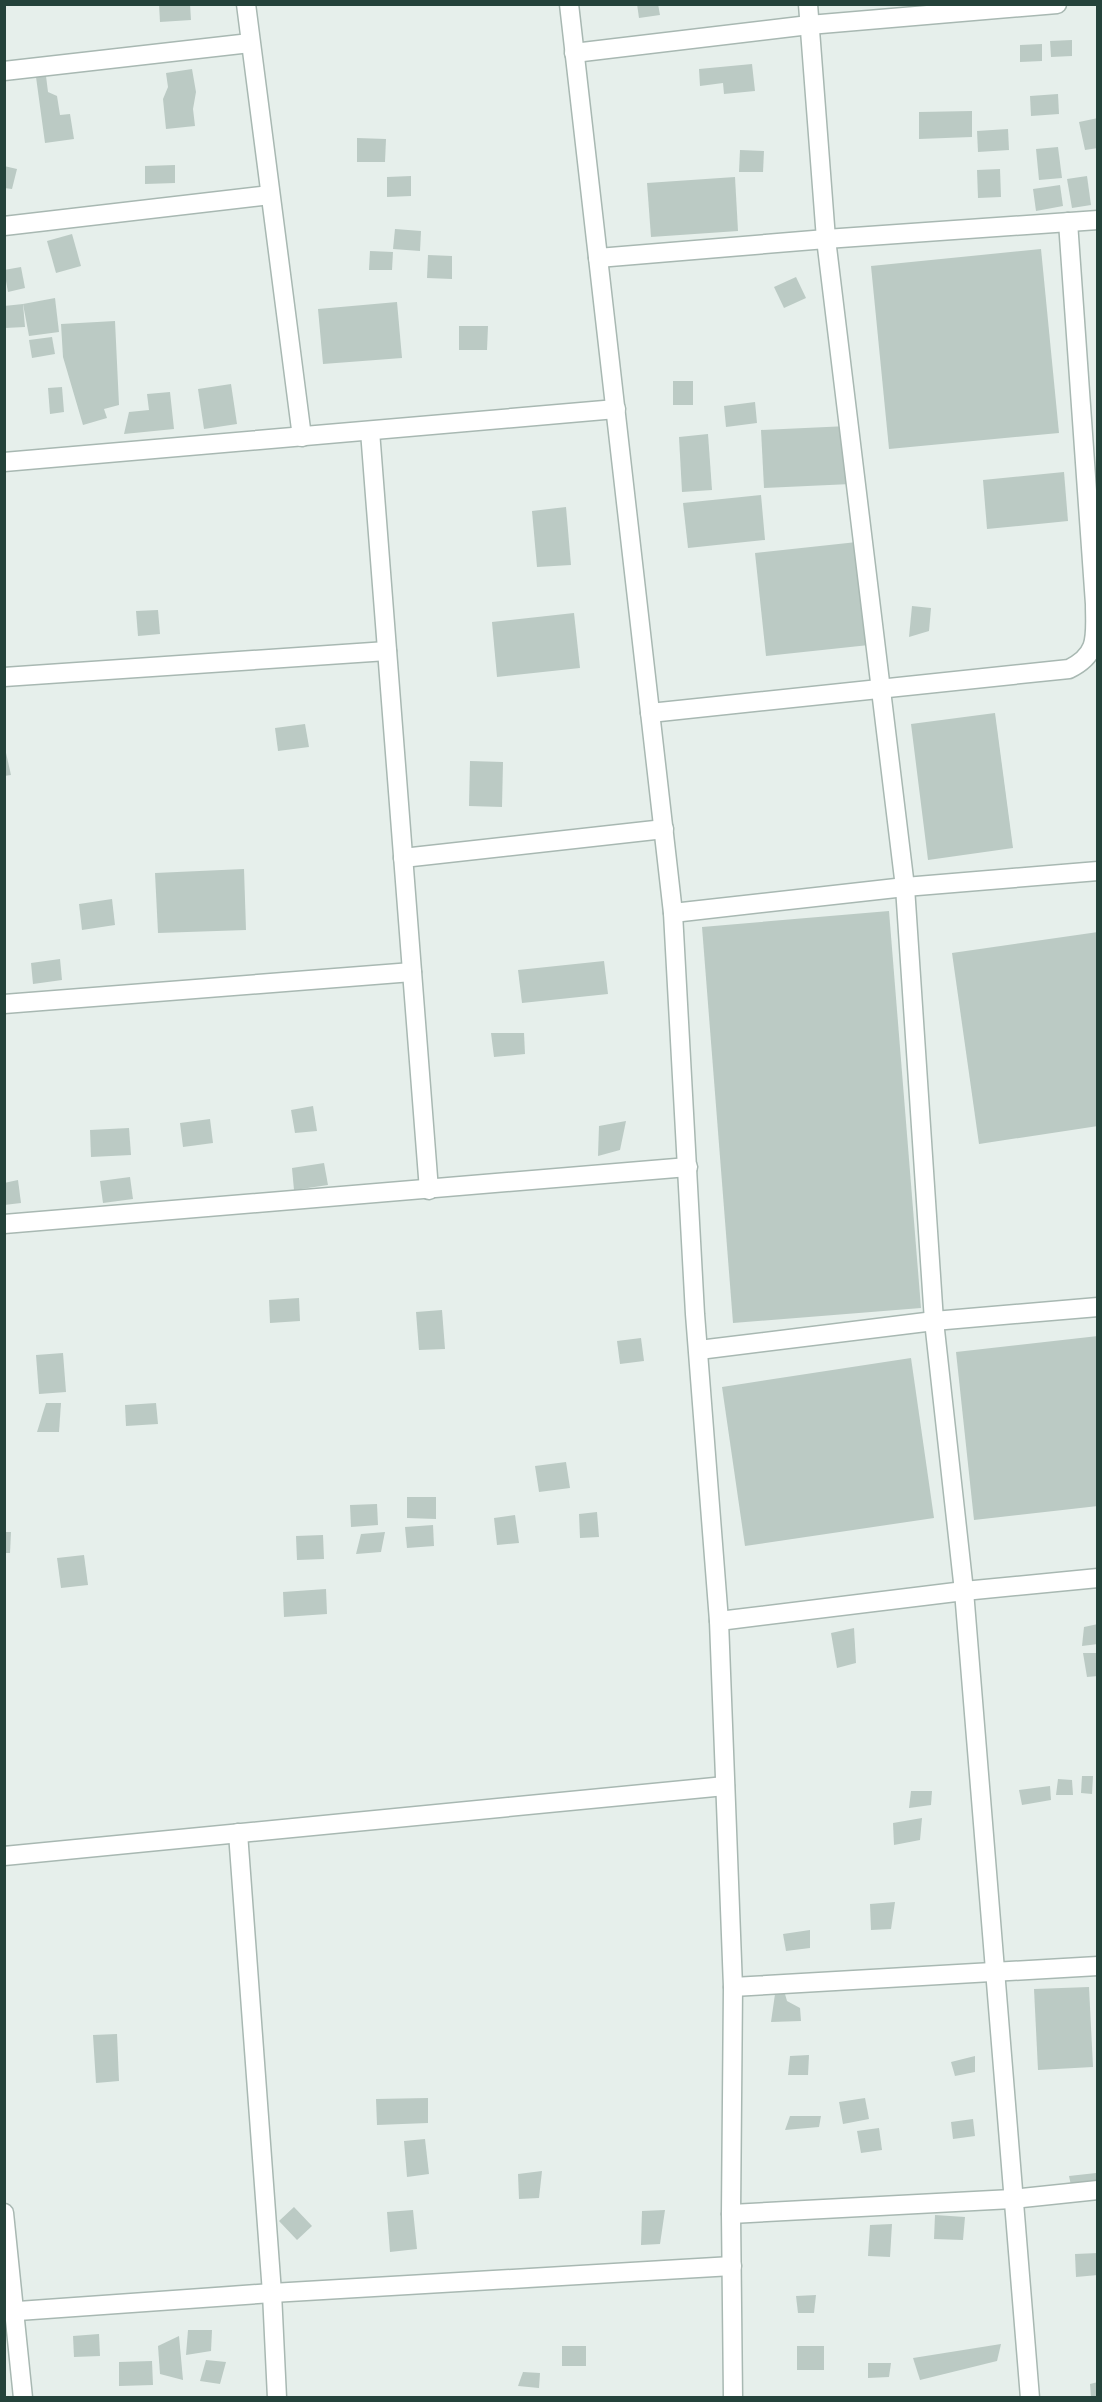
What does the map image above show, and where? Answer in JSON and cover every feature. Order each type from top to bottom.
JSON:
[{"type":"street","points":[[246,4],[302,437]]},
{"type":"street","points":[[569,4],[673,913],[699,1350],[719,1621],[733,1987],[731,2214],[733,2397]]},
{"type":"street","points":[[808,4],[826,239],[904,887],[933,1321],[964,1591],[1030,2397]]},
{"type":"street","points":[[574,53],[810,25],[1057,4]]},
{"type":"street","points":[[4,71],[250,43]]},
{"type":"street","points":[[4,226],[270,195]]},
{"type":"street","points":[[598,258],[1098,220]]},
{"type":"street","points":[[650,713],[1069,669],[1083,662],[1091,652],[1095,640],[1096,604],[1068,222]]},
{"type":"street","points":[[4,462],[616,410]]},
{"type":"street","points":[[370,431],[429,1190]]},
{"type":"street","points":[[4,677],[387,651]]},
{"type":"street","points":[[403,858],[664,829]]},
{"type":"street","points":[[673,913],[904,887],[1098,871]]},
{"type":"street","points":[[4,1004],[412,972]]},
{"type":"street","points":[[4,1224],[688,1167]]},
{"type":"street","points":[[699,1350],[933,1321],[1098,1307]]},
{"type":"street","points":[[719,1621],[964,1591],[1098,1578]]},
{"type":"street","points":[[4,1856],[725,1786]]},
{"type":"street","points":[[238,1833],[272,2293],[277,2397]]},
{"type":"street","points":[[733,1987],[1098,1966]]},
{"type":"street","points":[[731,2214],[1012,2199],[1098,2190]]},
{"type":"street","points":[[4,2213],[10,2311],[23,2397]]},
{"type":"street","points":[[10,2311],[732,2266]]},
{"type":"building","points":[[159,4],[190,4],[191,20],[160,22]]},
{"type":"building","points":[[637,4],[658,4],[660,15],[639,18]]},
{"type":"building","points":[[1072,40],[1072,56],[1051,57],[1050,41]]},
{"type":"building","points":[[1042,44],[1042,61],[1020,62],[1020,45]]},
{"type":"building","points":[[752,64],[755,91],[724,94],[723,83],[700,86],[699,69]]},
{"type":"building","points":[[192,69],[196,92],[193,109],[195,126],[166,129],[163,99],[168,87],[166,73]]},
{"type":"building","points":[[46,76],[48,92],[57,96],[60,115],[70,114],[74,139],[45,143],[36,77]]},
{"type":"building","points":[[1058,94],[1059,114],[1031,116],[1030,96]]},
{"type":"building","points":[[972,111],[972,137],[919,139],[919,112]]},
{"type":"building","points":[[1098,118],[1098,148],[1085,150],[1079,122]]},
{"type":"building","points":[[1008,129],[1009,150],[978,152],[977,131]]},
{"type":"building","points":[[357,138],[386,139],[385,162],[357,162]]},
{"type":"building","points":[[1058,147],[1062,178],[1039,180],[1036,149]]},
{"type":"building","points":[[740,150],[764,151],[763,172],[739,172]]},
{"type":"building","points":[[175,165],[175,183],[145,184],[145,166]]},
{"type":"building","points":[[4,166],[17,169],[12,189],[4,188]]},
{"type":"building","points":[[1000,169],[1001,197],[978,198],[977,170]]},
{"type":"building","points":[[411,176],[411,196],[387,197],[387,177]]},
{"type":"building","points":[[1087,176],[1091,205],[1072,208],[1067,179]]},
{"type":"building","points":[[735,177],[738,231],[651,237],[647,183]]},
{"type":"building","points":[[1060,185],[1063,206],[1036,211],[1033,189]]},
{"type":"building","points":[[395,229],[421,231],[420,251],[393,249]]},
{"type":"building","points":[[72,234],[81,266],[56,273],[47,241]]},
{"type":"building","points":[[1041,249],[1059,433],[889,449],[871,266]]},
{"type":"building","points":[[370,251],[393,252],[392,270],[369,270]]},
{"type":"building","points":[[428,255],[452,256],[452,279],[427,278]]},
{"type":"building","points":[[21,267],[25,288],[8,292],[4,270]]},
{"type":"building","points":[[796,277],[806,298],[784,308],[774,287]]},
{"type":"building","points":[[55,298],[59,332],[29,336],[23,304]]},
{"type":"building","points":[[397,302],[402,358],[323,364],[318,309]]},
{"type":"building","points":[[23,304],[25,327],[5,328],[4,306]]},
{"type":"building","points":[[115,321],[119,405],[104,409],[107,418],[83,425],[63,357],[61,324]]},
{"type":"building","points":[[459,326],[488,326],[487,350],[459,350]]},
{"type":"building","points":[[52,337],[55,354],[32,358],[29,340]]},
{"type":"building","points":[[673,381],[693,381],[693,405],[673,405]]},
{"type":"building","points":[[231,384],[237,424],[204,429],[198,389]]},
{"type":"building","points":[[62,387],[64,412],[50,414],[48,388]]},
{"type":"building","points":[[170,392],[174,429],[124,434],[129,412],[149,410],[147,394]]},
{"type":"building","points":[[755,402],[757,423],[726,427],[724,406]]},
{"type":"building","points":[[848,426],[851,484],[764,488],[761,430]]},
{"type":"building","points":[[708,434],[712,490],[682,492],[679,437]]},
{"type":"building","points":[[1064,472],[1068,521],[987,529],[983,480]]},
{"type":"building","points":[[761,495],[765,540],[688,548],[683,503]]},
{"type":"building","points":[[566,507],[571,565],[537,567],[532,511]]},
{"type":"building","points":[[857,542],[869,645],[766,656],[755,553]]},
{"type":"building","points":[[912,606],[931,608],[929,631],[909,637]]},
{"type":"building","points":[[158,610],[160,634],[138,636],[136,611]]},
{"type":"building","points":[[574,613],[580,668],[497,677],[492,622]]},
{"type":"building","points":[[995,713],[1013,848],[928,860],[911,724]]},
{"type":"building","points":[[305,724],[309,747],[278,751],[275,728]]},
{"type":"building","points":[[4,744],[11,775],[4,776]]},
{"type":"building","points":[[470,761],[503,762],[502,807],[469,806]]},
{"type":"building","points":[[244,869],[246,930],[158,933],[155,873]]},
{"type":"building","points":[[112,899],[115,925],[82,930],[79,904]]},
{"type":"building","points":[[889,911],[921,1308],[733,1323],[702,927]]},
{"type":"building","points":[[1098,932],[1098,1126],[979,1144],[952,953]]},
{"type":"building","points":[[60,959],[62,980],[33,984],[31,963]]},
{"type":"building","points":[[604,961],[608,994],[522,1003],[518,970]]},
{"type":"building","points":[[491,1033],[524,1033],[525,1054],[494,1057]]},
{"type":"building","points":[[313,1106],[317,1131],[295,1133],[291,1110]]},
{"type":"building","points":[[210,1119],[213,1143],[183,1147],[180,1123]]},
{"type":"building","points":[[626,1121],[620,1150],[598,1156],[599,1126]]},
{"type":"building","points":[[129,1128],[131,1155],[91,1157],[90,1130]]},
{"type":"building","points":[[324,1163],[328,1185],[294,1190],[292,1168]]},
{"type":"building","points":[[130,1177],[133,1199],[103,1203],[100,1181]]},
{"type":"building","points":[[18,1180],[21,1203],[4,1205],[4,1183]]},
{"type":"building","points":[[299,1298],[300,1321],[270,1323],[269,1300]]},
{"type":"building","points":[[442,1310],[445,1349],[419,1350],[416,1312]]},
{"type":"building","points":[[1098,1336],[1098,1506],[974,1520],[956,1352]]},
{"type":"building","points":[[641,1338],[644,1361],[620,1364],[617,1341]]},
{"type":"building","points":[[63,1353],[66,1392],[39,1394],[36,1355]]},
{"type":"building","points":[[911,1358],[934,1518],[745,1546],[722,1387]]},
{"type":"building","points":[[46,1403],[61,1403],[59,1432],[37,1432]]},
{"type":"building","points":[[156,1403],[158,1424],[126,1426],[125,1405]]},
{"type":"building","points":[[566,1462],[570,1488],[539,1492],[535,1466]]},
{"type":"building","points":[[407,1497],[436,1497],[436,1519],[407,1518]]},
{"type":"building","points":[[377,1504],[378,1525],[351,1527],[350,1505]]},
{"type":"building","points":[[597,1512],[599,1537],[580,1538],[579,1514]]},
{"type":"building","points":[[515,1515],[519,1543],[497,1545],[494,1518]]},
{"type":"building","points":[[433,1525],[434,1546],[407,1548],[405,1527]]},
{"type":"building","points":[[4,1532],[11,1532],[10,1553],[4,1553]]},
{"type":"building","points":[[385,1532],[381,1552],[356,1554],[361,1534]]},
{"type":"building","points":[[323,1535],[324,1559],[297,1560],[296,1536]]},
{"type":"building","points":[[84,1555],[88,1585],[61,1588],[57,1558]]},
{"type":"building","points":[[326,1589],[327,1614],[284,1617],[283,1592]]},
{"type":"building","points":[[1098,1624],[1098,1644],[1082,1646],[1084,1627]]},
{"type":"building","points":[[854,1628],[856,1663],[837,1668],[831,1633]]},
{"type":"building","points":[[1083,1653],[1098,1653],[1098,1676],[1087,1677]]},
{"type":"building","points":[[1082,1776],[1093,1776],[1092,1794],[1081,1793]]},
{"type":"building","points":[[1058,1779],[1072,1780],[1073,1795],[1056,1795]]},
{"type":"building","points":[[1050,1786],[1051,1800],[1022,1805],[1019,1790]]},
{"type":"building","points":[[911,1791],[932,1791],[931,1805],[909,1808]]},
{"type":"building","points":[[922,1818],[920,1840],[894,1845],[893,1823]]},
{"type":"building","points":[[895,1902],[891,1929],[871,1930],[870,1904]]},
{"type":"building","points":[[810,1930],[810,1948],[786,1951],[783,1934]]},
{"type":"building","points":[[1089,1987],[1093,2067],[1038,2070],[1034,1989]]},
{"type":"building","points":[[775,1994],[785,1994],[787,2001],[800,2008],[801,2021],[771,2022]]},
{"type":"building","points":[[117,2034],[119,2081],[96,2083],[93,2035]]},
{"type":"building","points":[[809,2055],[808,2075],[788,2075],[790,2056]]},
{"type":"building","points":[[975,2056],[975,2072],[955,2076],[951,2062]]},
{"type":"building","points":[[428,2098],[428,2123],[377,2125],[376,2099]]},
{"type":"building","points":[[865,2098],[869,2119],[843,2124],[839,2102]]},
{"type":"building","points":[[790,2116],[821,2116],[819,2127],[785,2130]]},
{"type":"building","points":[[973,2119],[975,2136],[953,2139],[951,2122]]},
{"type":"building","points":[[879,2128],[882,2150],[861,2153],[857,2131]]},
{"type":"building","points":[[425,2139],[429,2174],[407,2177],[404,2141]]},
{"type":"building","points":[[542,2171],[539,2198],[519,2199],[518,2174]]},
{"type":"building","points":[[1096,2173],[1097,2187],[1072,2190],[1069,2176]]},
{"type":"building","points":[[294,2207],[312,2226],[297,2240],[279,2221]]},
{"type":"building","points":[[413,2210],[417,2249],[390,2252],[387,2212]]},
{"type":"building","points":[[665,2210],[660,2244],[641,2245],[642,2211]]},
{"type":"building","points":[[935,2215],[965,2217],[963,2240],[934,2239]]},
{"type":"building","points":[[892,2224],[890,2257],[868,2256],[870,2225]]},
{"type":"building","points":[[1098,2253],[1098,2275],[1076,2277],[1075,2254]]},
{"type":"building","points":[[816,2295],[814,2313],[798,2313],[796,2296]]},
{"type":"building","points":[[188,2330],[212,2330],[211,2351],[186,2355]]},
{"type":"building","points":[[99,2334],[100,2356],[74,2357],[73,2336]]},
{"type":"building","points":[[179,2336],[183,2380],[160,2374],[158,2346]]},
{"type":"building","points":[[1001,2344],[997,2361],[920,2380],[913,2358]]},
{"type":"building","points":[[562,2346],[586,2346],[586,2366],[562,2366]]},
{"type":"building","points":[[797,2346],[824,2346],[824,2370],[797,2370]]},
{"type":"building","points":[[206,2360],[226,2362],[220,2384],[200,2381]]},
{"type":"building","points":[[152,2361],[153,2385],[119,2386],[119,2362]]},
{"type":"building","points":[[868,2363],[891,2363],[889,2377],[868,2378]]},
{"type":"building","points":[[523,2372],[540,2373],[539,2388],[518,2386]]},
{"type":"building","points":[[1098,2382],[1098,2397],[1091,2397],[1090,2384]]}]
